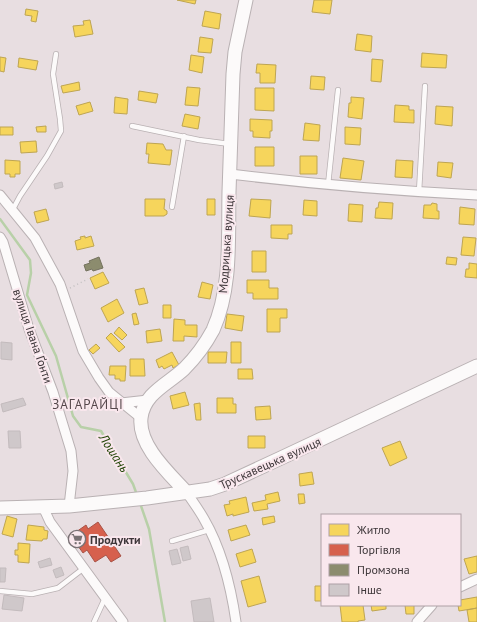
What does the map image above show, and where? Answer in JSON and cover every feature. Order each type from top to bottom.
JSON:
[{"type":"street","name":"Модрицька вулиця","points":[[187,493],[160,462],[146,443],[141,432],[141,418],[148,400],[157,390],[184,368],[200,349],[212,331],[220,311],[226,272],[232,74],[246,0]]},
{"type":"street","points":[[230,174],[328,185],[477,195]]},
{"type":"street","points":[[0,195],[35,238],[60,284],[83,351],[99,378],[109,392],[141,418]]},
{"type":"street","name":"вулиця Івана Ґонти","points":[[0,237],[5,249],[29,330],[53,392],[71,451],[73,471],[69,506]]},
{"type":"street","name":"Трускавецька вулиця","points":[[0,508],[69,506],[210,490],[477,366]]},
{"type":"street","points":[[121,403],[148,400]]},
{"type":"street","points":[[187,493],[205,520],[220,554],[233,600],[236,622]]},
{"type":"street","points":[[43,507],[50,522],[123,622]]},
{"type":"street","points":[[461,587],[477,579]]},
{"type":"street","points":[[417,622],[431,606]]},
{"type":"lane","points":[[12,211],[61,131],[53,74],[56,54]]},
{"type":"lane","points":[[419,192],[425,86]]},
{"type":"lane","points":[[328,185],[338,90]]},
{"type":"lane","points":[[132,126],[231,144]]},
{"type":"lane","points":[[172,207],[184,136]]},
{"type":"lane","points":[[172,541],[209,530]]},
{"type":"lane","points":[[0,591],[32,594],[58,588],[84,568]]},
{"type":"lane","points":[[94,622],[105,597]]},
{"type":"path","points":[[63,293],[88,279]]},
{"type":"building: Житло","points":[[177,0],[196,0],[195,4]]},
{"type":"building: Житло","points":[[314,0],[332,0],[330,14],[312,12]]},
{"type":"building: Житло","points":[[26,9],[38,11],[36,22],[31,21],[32,16],[25,15]]},
{"type":"building: Житло","points":[[205,11],[221,14],[219,29],[202,26]]},
{"type":"building: Житло","points":[[90,20],[93,34],[75,37],[73,26],[84,25],[83,21]]},
{"type":"building: Житло","points":[[357,34],[372,36],[371,52],[355,50]]},
{"type":"building: Житло","points":[[200,37],[213,39],[211,53],[198,52]]},
{"type":"building: Житло","points":[[422,53],[447,55],[446,68],[421,67]]},
{"type":"building: Житло","points":[[191,55],[204,57],[202,73],[189,70]]},
{"type":"building: Житло","points":[[0,57],[6,58],[4,72],[0,71]]},
{"type":"building: Житло","points":[[19,58],[38,61],[36,70],[18,67]]},
{"type":"building: Житло","points":[[372,59],[383,60],[381,82],[371,81]]},
{"type":"building: Житло","points":[[257,64],[276,65],[275,83],[260,83],[260,73],[256,73]]},
{"type":"building: Житло","points":[[311,76],[325,77],[324,90],[310,89]]},
{"type":"building: Житло","points":[[79,82],[80,90],[63,93],[61,86]]},
{"type":"building: Житло","points":[[187,87],[200,88],[198,106],[185,105]]},
{"type":"building: Житло","points":[[255,88],[274,88],[274,111],[255,110]]},
{"type":"building: Житло","points":[[139,91],[158,94],[156,103],[138,100]]},
{"type":"building: Житло","points":[[115,97],[128,99],[127,114],[114,113]]},
{"type":"building: Житло","points":[[351,97],[364,98],[362,119],[348,117]]},
{"type":"building: Житло","points":[[90,102],[93,111],[79,115],[76,106]]},
{"type":"building: Житло","points":[[395,105],[409,106],[409,110],[414,110],[414,123],[394,122]]},
{"type":"building: Житло","points":[[436,106],[453,107],[452,126],[435,124]]},
{"type":"building: Житло","points":[[185,114],[200,117],[198,129],[182,126]]},
{"type":"building: Житло","points":[[250,119],[272,120],[272,131],[270,131],[270,138],[253,137],[253,131],[250,131]]},
{"type":"building: Житло","points":[[305,123],[320,125],[319,141],[303,140]]},
{"type":"building: Житло","points":[[46,126],[46,132],[37,132],[36,127]]},
{"type":"building: Житло","points":[[0,127],[13,127],[13,135],[0,135]]},
{"type":"building: Житло","points":[[345,127],[361,128],[360,145],[345,144]]},
{"type":"building: Житло","points":[[36,141],[37,152],[21,153],[20,142]]},
{"type":"building: Житло","points":[[147,143],[163,144],[166,150],[172,150],[170,165],[148,163],[149,154],[146,154]]},
{"type":"building: Житло","points":[[255,147],[274,147],[274,166],[255,166]]},
{"type":"building: Житло","points":[[300,156],[317,156],[317,174],[300,174]]},
{"type":"building: Житло","points":[[343,158],[364,161],[361,180],[340,178]]},
{"type":"building: Житло","points":[[5,160],[20,161],[20,174],[15,174],[15,177],[10,177],[10,174],[5,174]]},
{"type":"building: Житло","points":[[396,160],[413,161],[412,178],[395,177]]},
{"type":"building: Житло","points":[[438,162],[453,163],[451,178],[437,176]]},
{"type":"building: Житло","points":[[145,199],[165,199],[164,209],[167,211],[167,214],[164,216],[145,216]]},
{"type":"building: Житло","points":[[207,199],[215,199],[215,215],[207,215]]},
{"type":"building: Житло","points":[[251,199],[271,200],[270,218],[249,216]]},
{"type":"building: Житло","points":[[304,200],[317,201],[317,216],[303,215]]},
{"type":"building: Житло","points":[[379,202],[393,203],[392,219],[375,218],[376,208],[378,208]]},
{"type":"building: Житло","points":[[432,203],[437,204],[439,219],[423,218],[424,205],[431,205]]},
{"type":"building: Житло","points":[[349,204],[363,205],[362,222],[348,221]]},
{"type":"building: Житло","points":[[460,207],[475,209],[474,225],[459,224]]},
{"type":"building: Житло","points":[[46,209],[49,220],[37,223],[34,212]]},
{"type":"building: Житло","points":[[271,225],[292,225],[292,234],[288,234],[288,239],[271,238]]},
{"type":"building: Житло","points":[[85,236],[85,238],[91,236],[94,246],[77,250],[75,241],[81,239],[80,237]]},
{"type":"building: Житло","points":[[463,237],[476,238],[474,256],[461,255]]},
{"type":"building: Житло","points":[[252,251],[266,251],[266,272],[252,272]]},
{"type":"building: Житло","points":[[447,257],[457,258],[456,265],[446,264]]},
{"type":"building: Житло","points":[[469,263],[477,264],[477,278],[465,277],[466,269],[469,269]]},
{"type":"building: Житло","points":[[103,272],[109,283],[95,289],[90,278]]},
{"type":"building: Житло","points":[[247,280],[269,280],[269,288],[278,288],[278,299],[253,299],[253,293],[247,293]]},
{"type":"building: Житло","points":[[202,282],[213,285],[210,299],[198,297]]},
{"type":"building: Житло","points":[[144,288],[148,303],[139,305],[135,290]]},
{"type":"building: Житло","points":[[117,299],[124,313],[108,322],[101,308]]},
{"type":"building: Житло","points":[[163,305],[171,305],[171,318],[163,318]]},
{"type":"building: Житло","points":[[267,309],[287,309],[287,318],[280,318],[280,332],[267,332]]},
{"type":"building: Житло","points":[[136,313],[139,324],[134,325],[132,314]]},
{"type":"building: Житло","points":[[227,314],[244,316],[242,331],[225,328]]},
{"type":"building: Житло","points":[[174,319],[185,320],[185,325],[197,325],[197,337],[184,336],[184,341],[173,341]]},
{"type":"building: Житло","points":[[119,327],[127,335],[122,340],[114,333]]},
{"type":"building: Житло","points":[[160,329],[162,341],[147,343],[146,331]]},
{"type":"building: Житло","points":[[111,333],[125,347],[119,352],[106,338]]},
{"type":"building: Житло","points":[[231,342],[241,342],[241,363],[231,363]]},
{"type":"building: Житло","points":[[96,344],[100,348],[93,354],[89,350]]},
{"type":"building: Житло","points":[[172,352],[179,365],[173,368],[172,365],[164,369],[162,366],[159,368],[156,360]]},
{"type":"building: Житло","points":[[208,352],[227,352],[226,363],[208,363]]},
{"type":"building: Житло","points":[[130,359],[144,359],[145,376],[130,376]]},
{"type":"building: Житло","points":[[110,366],[126,366],[125,381],[115,379],[115,375],[109,375]]},
{"type":"building: Житло","points":[[238,369],[252,369],[253,379],[238,379]]},
{"type":"building: Житло","points":[[185,392],[189,405],[173,409],[170,396]]},
{"type":"building: Житло","points":[[217,398],[233,398],[233,404],[236,404],[236,413],[217,413]]},
{"type":"building: Житло","points":[[200,403],[201,420],[196,420],[194,404]]},
{"type":"building: Житло","points":[[270,406],[271,419],[256,420],[255,407]]},
{"type":"building: Житло","points":[[248,436],[265,436],[265,448],[248,448]]},
{"type":"building: Житло","points":[[400,441],[407,458],[390,466],[382,448]]},
{"type":"building: Житло","points":[[312,472],[314,484],[300,486],[299,474]]},
{"type":"building: Житло","points":[[278,492],[280,501],[267,504],[268,509],[254,511],[252,503],[266,500],[265,495]]},
{"type":"building: Житло","points":[[298,494],[304,494],[305,503],[299,504]]},
{"type":"building: Житло","points":[[246,497],[249,512],[227,516],[224,505],[230,504],[229,501]]},
{"type":"building: Житло","points":[[7,516],[17,519],[13,537],[2,534]]},
{"type":"building: Житло","points":[[274,516],[275,522],[263,525],[262,518]]},
{"type":"building: Житло","points":[[28,525],[44,527],[44,530],[48,531],[47,539],[43,539],[42,541],[26,540]]},
{"type":"building: Житло","points":[[246,525],[250,535],[231,541],[228,530]]},
{"type":"building: Житло","points":[[18,543],[30,544],[29,563],[18,562],[18,555],[15,555],[15,550],[18,550]]},
{"type":"building: Житло","points":[[252,549],[256,562],[240,567],[236,554]]},
{"type":"building: Житло","points":[[477,556],[477,572],[469,574],[464,559]]},
{"type":"building: Житло","points":[[259,576],[266,602],[248,607],[241,581]]},
{"type":"building: Житло","points":[[315,586],[321,586],[321,601],[315,601]]},
{"type":"building: Житло","points":[[477,597],[477,608],[459,611],[458,606],[461,606],[461,600]]},
{"type":"building: Житло","points":[[340,606],[363,606],[365,620],[358,622],[342,622]]},
{"type":"building: Житло","points":[[371,606],[386,606],[386,609],[372,611]]},
{"type":"building: Житло","points":[[405,606],[414,606],[414,614],[406,614]]},
{"type":"building: Житло","points":[[477,608],[477,622],[469,622],[467,610]]},
{"type":"building: Торгівля","points":[[98,522],[121,556],[111,562],[106,555],[95,562],[87,550],[83,553],[73,539],[79,535],[76,532],[86,525],[88,529]]},
{"type":"building: Промзона","points":[[99,257],[103,268],[93,271],[92,269],[86,271],[84,265]]},
{"type":"building: Інше","points":[[62,182],[63,187],[55,189],[54,184]]},
{"type":"building: Інше","points":[[1,342],[12,343],[12,360],[1,359]]},
{"type":"building: Інше","points":[[23,398],[26,405],[3,412],[1,404]]},
{"type":"building: Інше","points":[[8,431],[20,431],[21,448],[9,448]]},
{"type":"building: Інше","points":[[188,546],[191,559],[183,561],[180,548]]},
{"type":"building: Інше","points":[[177,549],[181,563],[172,565],[169,551]]},
{"type":"building: Інше","points":[[50,558],[52,565],[40,568],[38,562]]},
{"type":"building: Інше","points":[[61,567],[64,575],[56,578],[53,570]]},
{"type":"building: Інше","points":[[0,568],[6,568],[5,582],[0,582]]},
{"type":"building: Інше","points":[[4,595],[24,598],[22,611],[2,609]]},
{"type":"building: Інше","points":[[210,598],[214,622],[194,622],[191,601]]},
{"type":"waterway","name":"Лошань","points":[[0,219],[30,260],[31,273],[27,295],[56,356],[73,416],[81,427],[101,431],[133,484],[137,495]]},
{"type":"waterway","name":"Лошань","points":[[140,503],[149,529],[165,622]]},
{"type":"place","name":"Продукти","points":[[77,539]]},
{"type":"district","name":"ЗАГАРАЙЦІ","points":[[88,404]]}]
